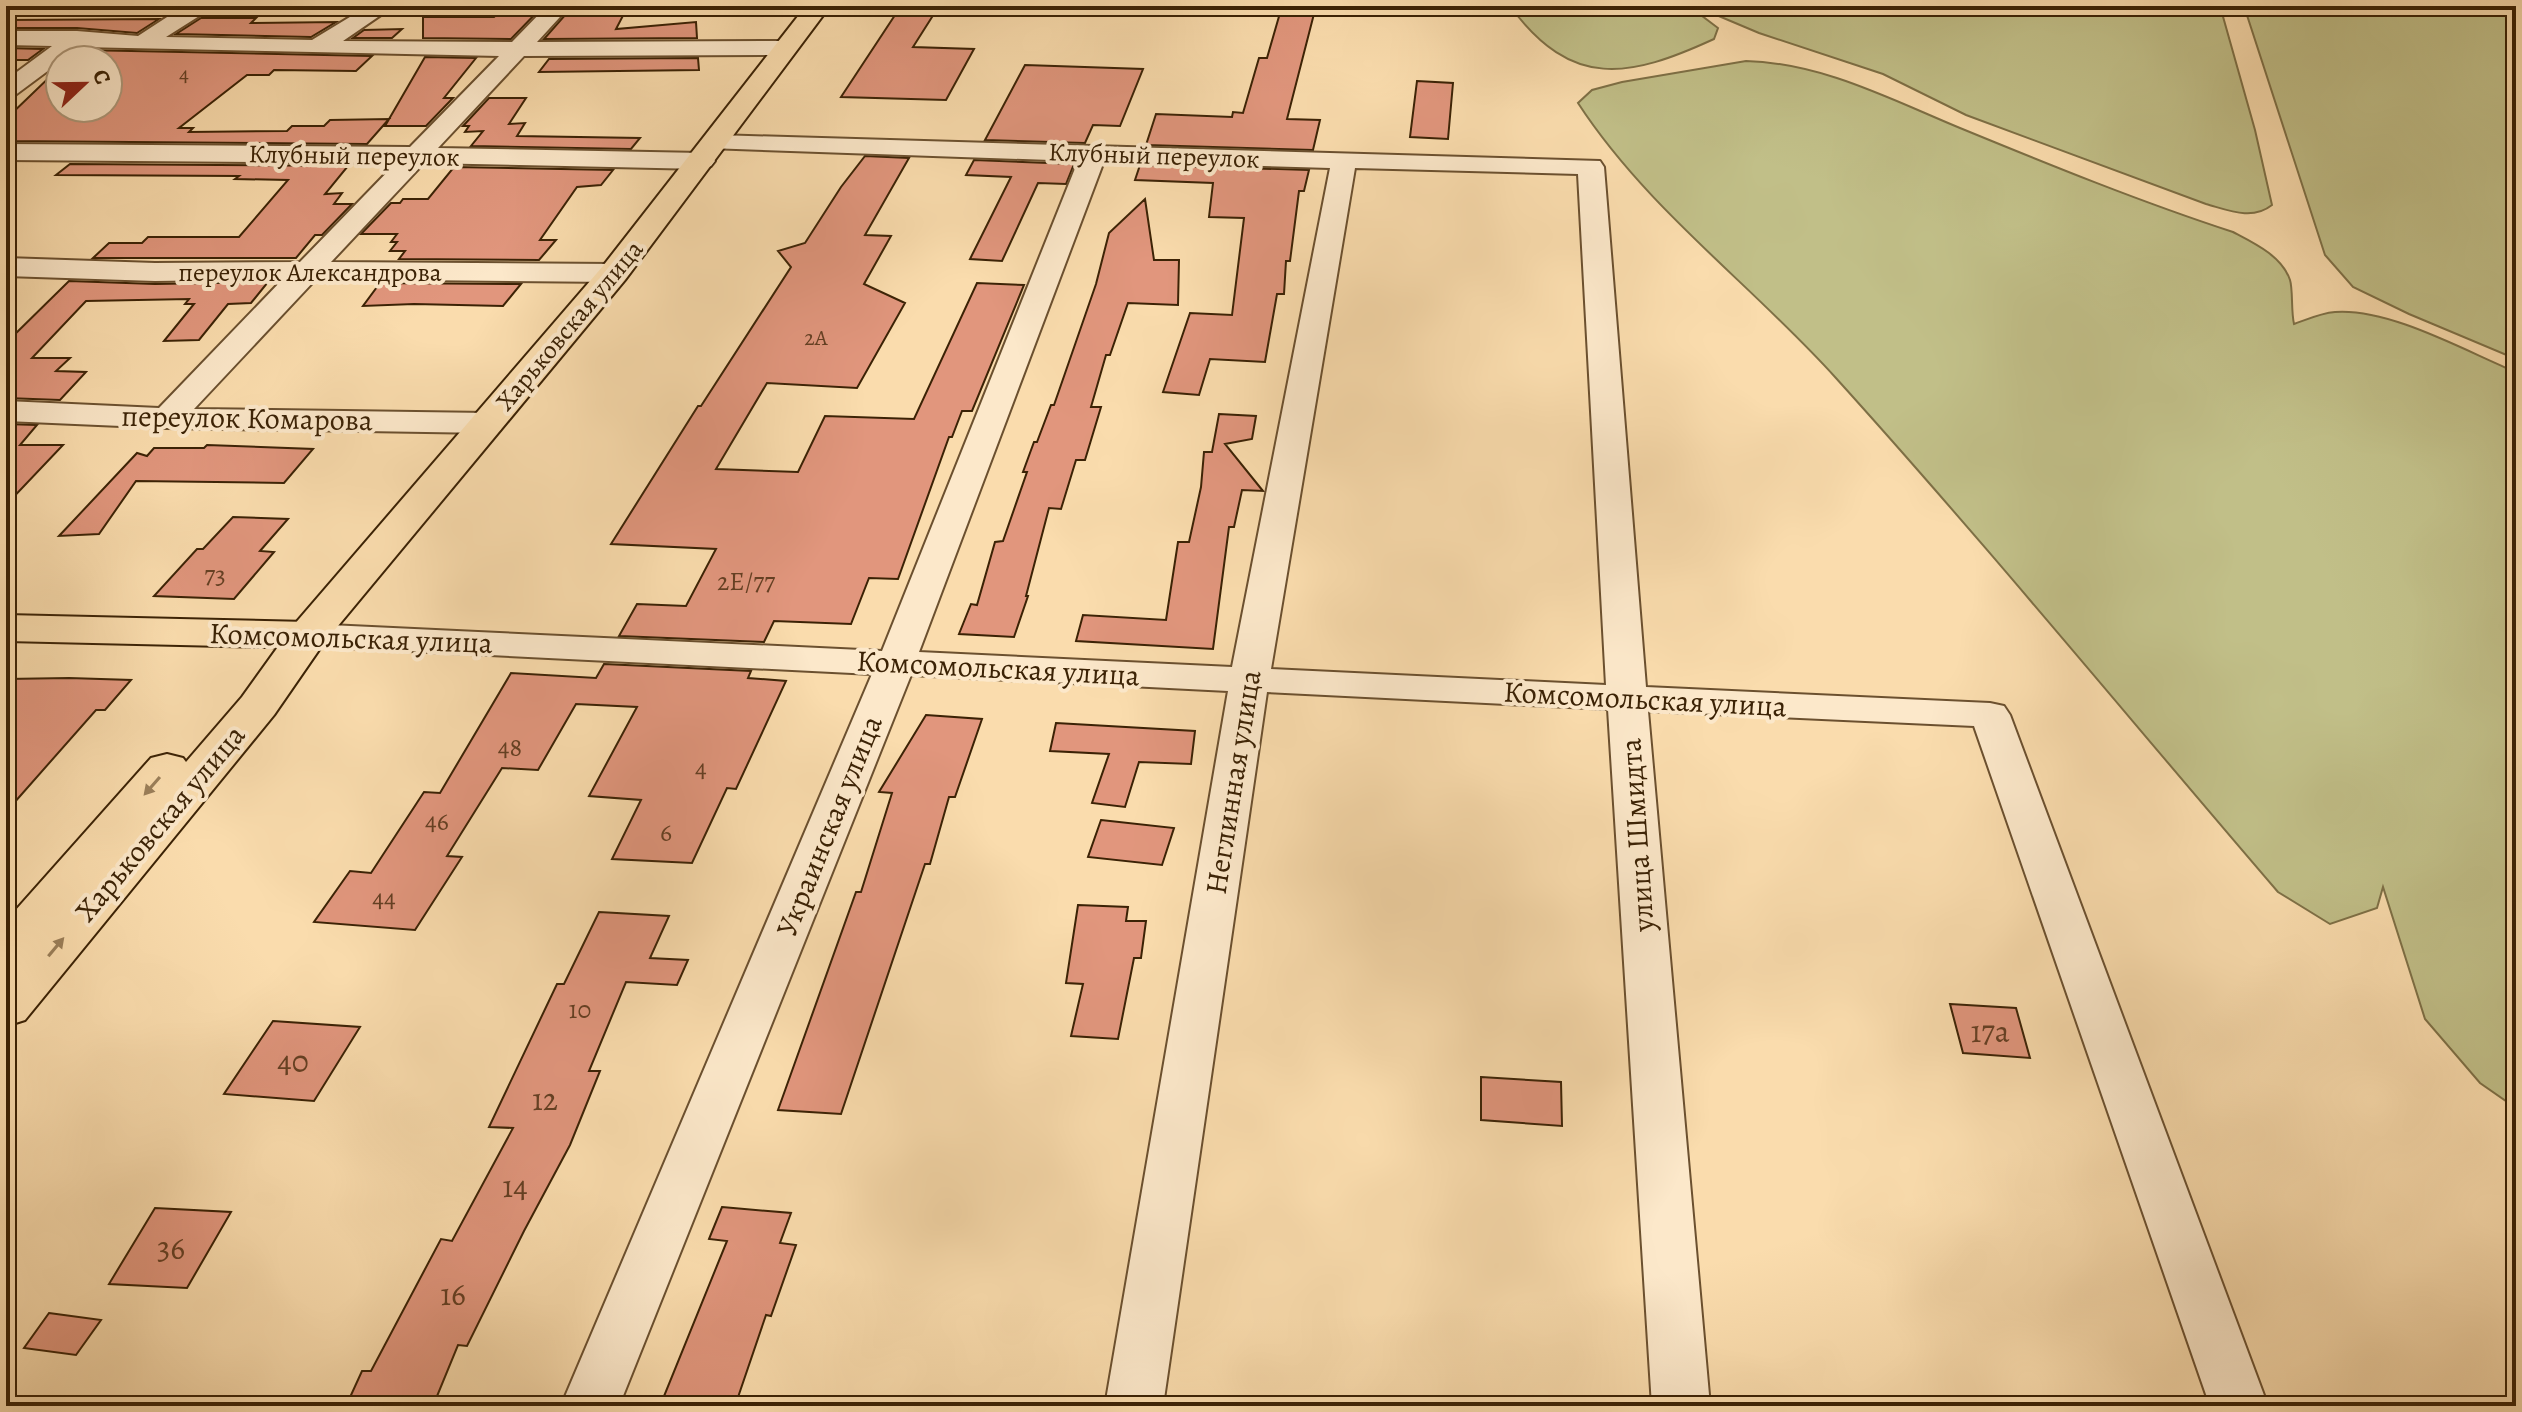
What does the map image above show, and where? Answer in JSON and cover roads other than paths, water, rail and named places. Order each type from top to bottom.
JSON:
[{"type":"main road","name":"Харьковская улица","points":[[6,1007],[258,706],[308,635],[614,273],[818,6]]},
{"type":"main road","name":"Комсомольская улица","points":[[6,628],[308,635]]},
{"type":"main road","name":"Харьковская улица","points":[[14,936],[221,706],[308,635]]},
{"type":"street","points":[[144,42],[183,14],[204,6]]},
{"type":"street","points":[[317,47],[379,6]]},
{"type":"street","points":[[167,418],[559,6]]},
{"type":"street","points":[[6,8],[122,7]]},
{"type":"street","points":[[6,38],[317,47],[785,48]]},
{"type":"street","points":[[6,91],[77,38]]},
{"type":"street","name":"Клубный переулок","points":[[6,152],[418,155],[1094,153],[1591,167]]},
{"type":"street","name":"Украинская улица","points":[[590,1406],[896,663],[1094,153]]},
{"type":"street","name":"Неглинная улица","points":[[1134,1406],[1249,680],[1344,160]]},
{"type":"street","name":"улица Шмидта","points":[[1591,167],[1627,698],[1681,1406]]},
{"type":"street","name":"переулок Александрова","points":[[6,267],[155,272],[614,273]]},
{"type":"street","name":"переулок Комарова","points":[[6,411],[167,418],[488,423]]},
{"type":"street","name":"Комсомольская улица","points":[[308,635],[1990,715],[2239,1406]]}]
